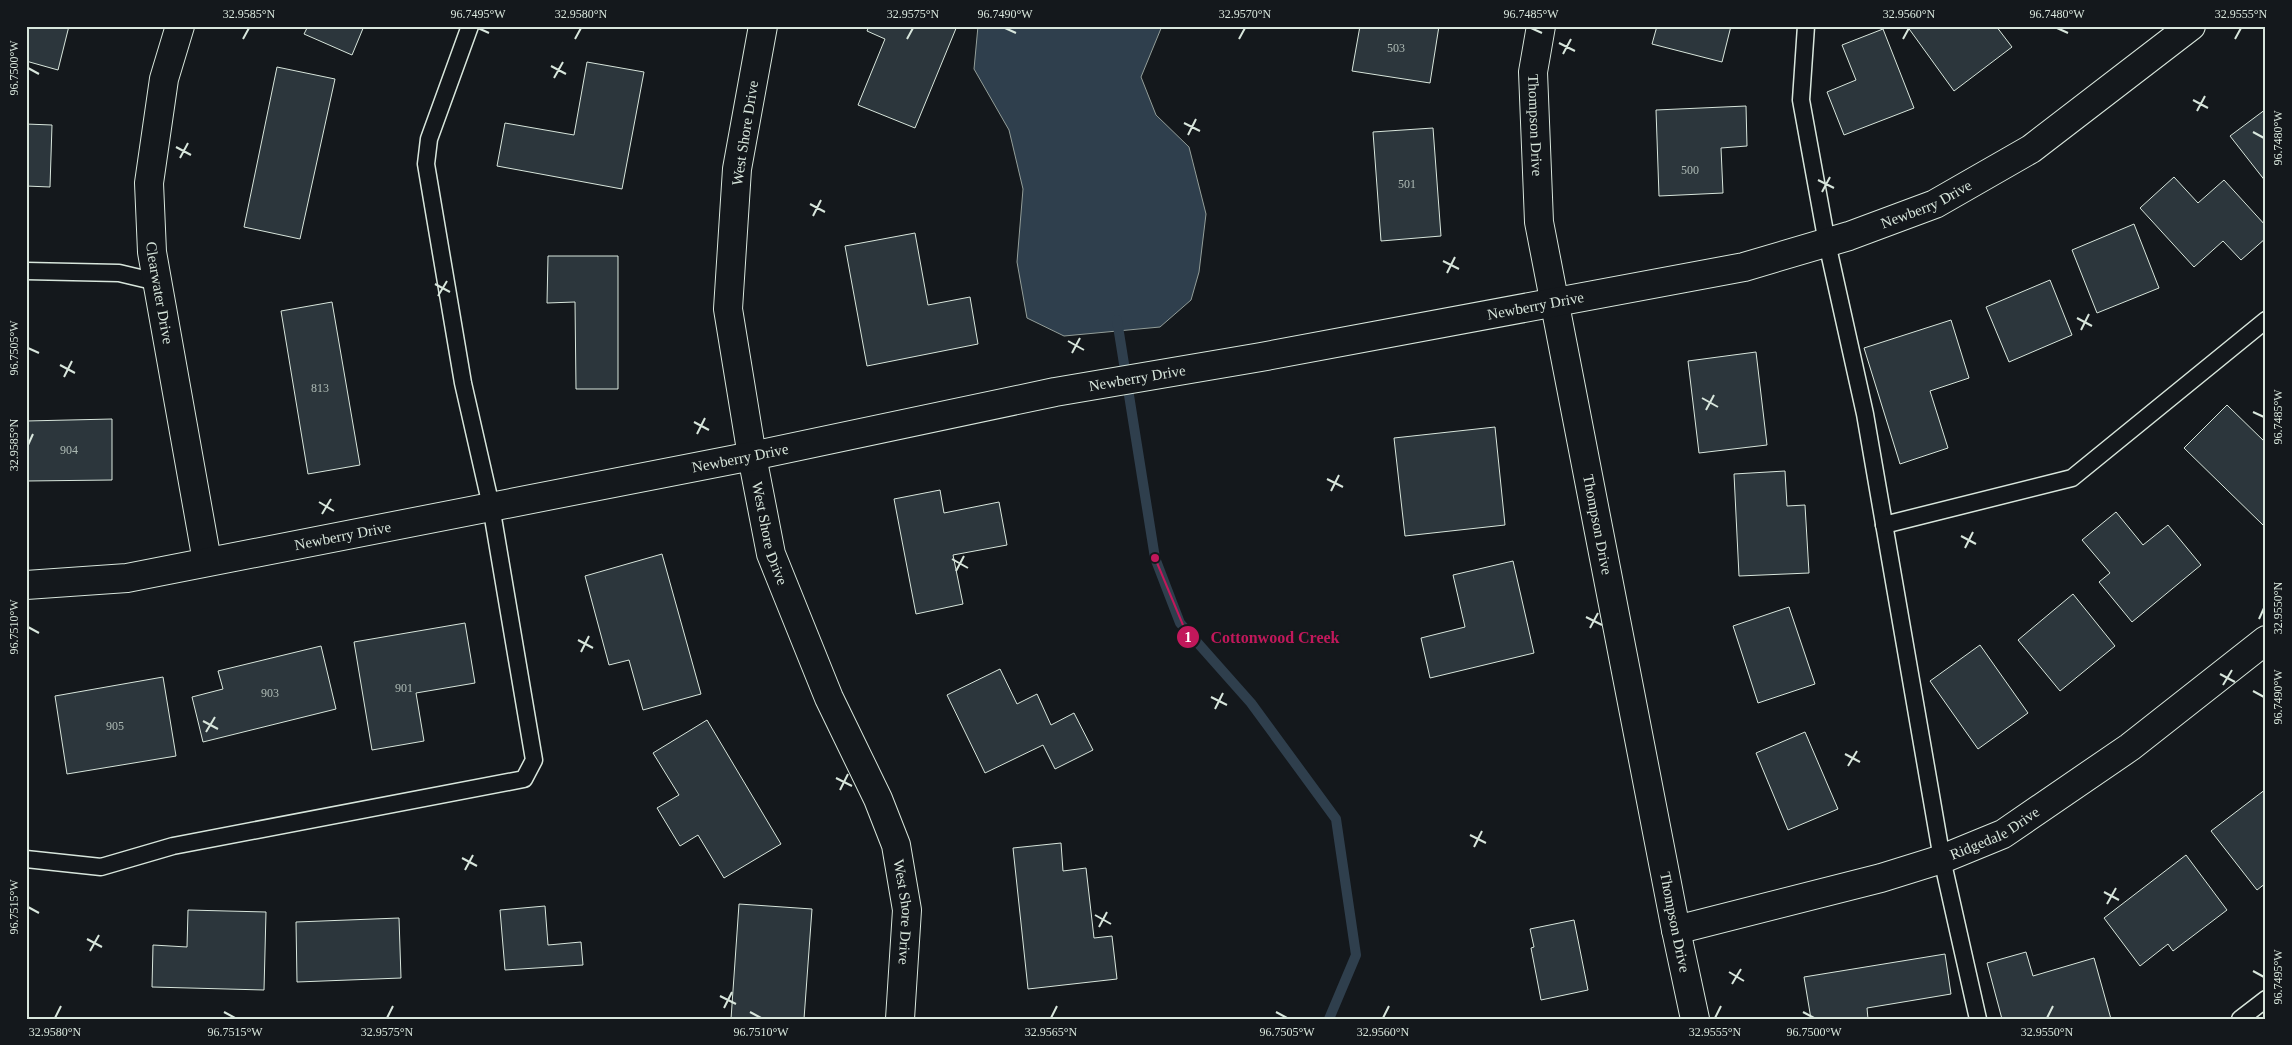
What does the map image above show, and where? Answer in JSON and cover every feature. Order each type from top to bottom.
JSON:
[{"type":"street","name":"Clearwater Drive","points":[[180,26],[164,79],[149,183],[152,252],[207,561]]},
{"type":"street","name":"West Shore Drive","points":[[763,26],[737,169],[728,309],[752,456],[771,554],[829,698],[878,799],[896,845],[907,910],[900,1019]]},
{"type":"street","name":"Thompson Drive","points":[[1541,26],[1533,72],[1539,222],[1676,930],[1695,1019]]},
{"type":"street","name":"Newberry Drive","points":[[26,585],[127,578],[752,456],[1055,392],[1261,357],[1744,267],[1827,243],[1935,204],[2031,149],[2191,26]]},
{"type":"street","name":"Ridgedale Drive","points":[[1676,930],[1881,878],[1942,859],[2003,834],[2130,747],[2266,640]]},
{"type":"lane","points":[[26,859],[101,867],[173,846],[524,780],[534,760],[491,506],[463,382],[438,240],[432,187],[426,164],[429,138],[470,26]]},
{"type":"lane","points":[[1806,26],[1801,100],[1827,243],[1865,414],[1942,859],[1978,1019]]},
{"type":"lane","points":[[26,271],[118,273],[157,282]]},
{"type":"lane","points":[[1884,525],[2072,478],[2266,320]]},
{"type":"lane","points":[[2240,1019],[2266,999]]},
{"type":"water","points":[[978,26],[1162,26],[1141,77],[1156,115],[1189,147],[1206,214],[1199,272],[1191,300],[1160,327],[1064,336],[1027,318],[1017,262],[1023,189],[1009,130],[974,69]]},
{"type":"building","points":[[26,26],[69,26],[58,70],[26,61]]},
{"type":"building","points":[[308,26],[364,26],[352,55],[304,34]]},
{"type":"building","points":[[869,26],[957,26],[915,128],[858,105],[885,39],[867,31]]},
{"type":"building","points":[[1360,26],[1439,26],[1430,83],[1352,71]]},
{"type":"building","points":[[1657,26],[1731,26],[1722,62],[1652,44]]},
{"type":"building","points":[[1907,26],[1996,26],[2012,47],[1954,91]]},
{"type":"building","points":[[1883,29],[1914,108],[1844,135],[1827,92],[1856,80],[1842,45]]},
{"type":"building","points":[[587,62],[644,72],[622,189],[497,166],[505,123],[574,135]]},
{"type":"building","points":[[277,67],[335,79],[300,239],[244,227]]},
{"type":"building","points":[[1746,106],[1747,146],[1721,148],[1723,193],[1659,196],[1656,110]]},
{"type":"building","points":[[2266,109],[2266,182],[2230,136]]},
{"type":"building","points":[[26,124],[52,125],[50,187],[26,186]]},
{"type":"building","points":[[1433,128],[1441,236],[1381,241],[1373,132]]},
{"type":"building","points":[[2174,177],[2198,203],[2224,180],[2266,226],[2266,238],[2241,260],[2223,241],[2194,267],[2140,208]]},
{"type":"building","points":[[2134,224],[2159,288],[2097,313],[2072,250]]},
{"type":"building","points":[[915,233],[928,305],[970,297],[978,344],[867,366],[845,246]]},
{"type":"building","points":[[548,256],[618,256],[618,389],[576,389],[575,302],[547,303]]},
{"type":"building","points":[[2050,280],[2072,335],[2009,362],[1986,307]]},
{"type":"building","points":[[332,302],[360,465],[308,474],[281,311]]},
{"type":"building","points":[[1951,320],[1969,378],[1930,391],[1948,448],[1900,464],[1864,348]]},
{"type":"building","points":[[1756,352],[1767,445],[1699,453],[1688,361]]},
{"type":"building","points":[[2227,405],[2266,443],[2266,523],[2263,525],[2184,448]]},
{"type":"building","points":[[112,419],[112,480],[26,481],[26,421]]},
{"type":"building","points":[[1495,427],[1505,525],[1405,536],[1394,438]]},
{"type":"building","points":[[1785,471],[1787,506],[1805,505],[1809,573],[1739,576],[1734,474]]},
{"type":"building","points":[[940,490],[944,513],[999,502],[1007,545],[953,555],[963,604],[916,614],[894,499]]},
{"type":"building","points":[[2116,512],[2143,545],[2168,525],[2201,565],[2132,622],[2099,582],[2110,573],[2082,540]]},
{"type":"building","points":[[662,554],[701,694],[643,710],[629,660],[609,665],[585,576]]},
{"type":"building","points":[[1513,561],[1534,653],[1430,678],[1421,638],[1465,627],[1453,575]]},
{"type":"building","points":[[2073,594],[2115,646],[2060,691],[2018,640]]},
{"type":"building","points":[[1789,607],[1815,684],[1758,703],[1733,626]]},
{"type":"building","points":[[465,623],[475,683],[416,693],[424,741],[372,750],[354,642]]},
{"type":"building","points":[[1980,645],[2028,713],[1978,749],[1930,681]]},
{"type":"building","points":[[321,646],[336,709],[203,742],[192,697],[223,689],[218,671]]},
{"type":"building","points":[[1000,669],[1017,704],[1037,694],[1051,725],[1074,713],[1093,750],[1055,769],[1043,745],[985,773],[947,695]]},
{"type":"building","points":[[163,677],[176,756],[67,774],[55,696]]},
{"type":"building","points":[[707,720],[781,844],[724,878],[698,835],[680,846],[657,808],[679,795],[653,753]]},
{"type":"building","points":[[1805,732],[1838,809],[1788,830],[1756,753]]},
{"type":"building","points":[[2266,789],[2266,883],[2257,890],[2211,831]]},
{"type":"building","points":[[1061,843],[1063,871],[1086,868],[1094,938],[1112,936],[1117,979],[1028,989],[1013,848]]},
{"type":"building","points":[[2186,855],[2227,910],[2173,951],[2168,944],[2140,966],[2104,918]]},
{"type":"building","points":[[739,904],[812,909],[804,1019],[731,1019]]},
{"type":"building","points":[[545,906],[548,945],[581,942],[583,965],[505,970],[500,910]]},
{"type":"building","points":[[188,910],[266,912],[264,990],[152,987],[153,945],[187,947]]},
{"type":"building","points":[[399,918],[401,978],[297,982],[296,922]]},
{"type":"building","points":[[1574,920],[1588,990],[1541,1000],[1531,948],[1534,947],[1530,929]]},
{"type":"building","points":[[2026,952],[2033,976],[2094,958],[2111,1019],[2002,1019],[1987,963]]},
{"type":"building","points":[[1945,954],[1951,994],[1867,1008],[1868,1019],[1811,1019],[1804,977]]},
{"type":"waterway","points":[[1117,320],[1155,558],[1180,623],[1251,703],[1336,819],[1356,955],[1329,1019]]},
{"type":"place","name":"Cottonwood Creek","points":[[1155,558]]}]
